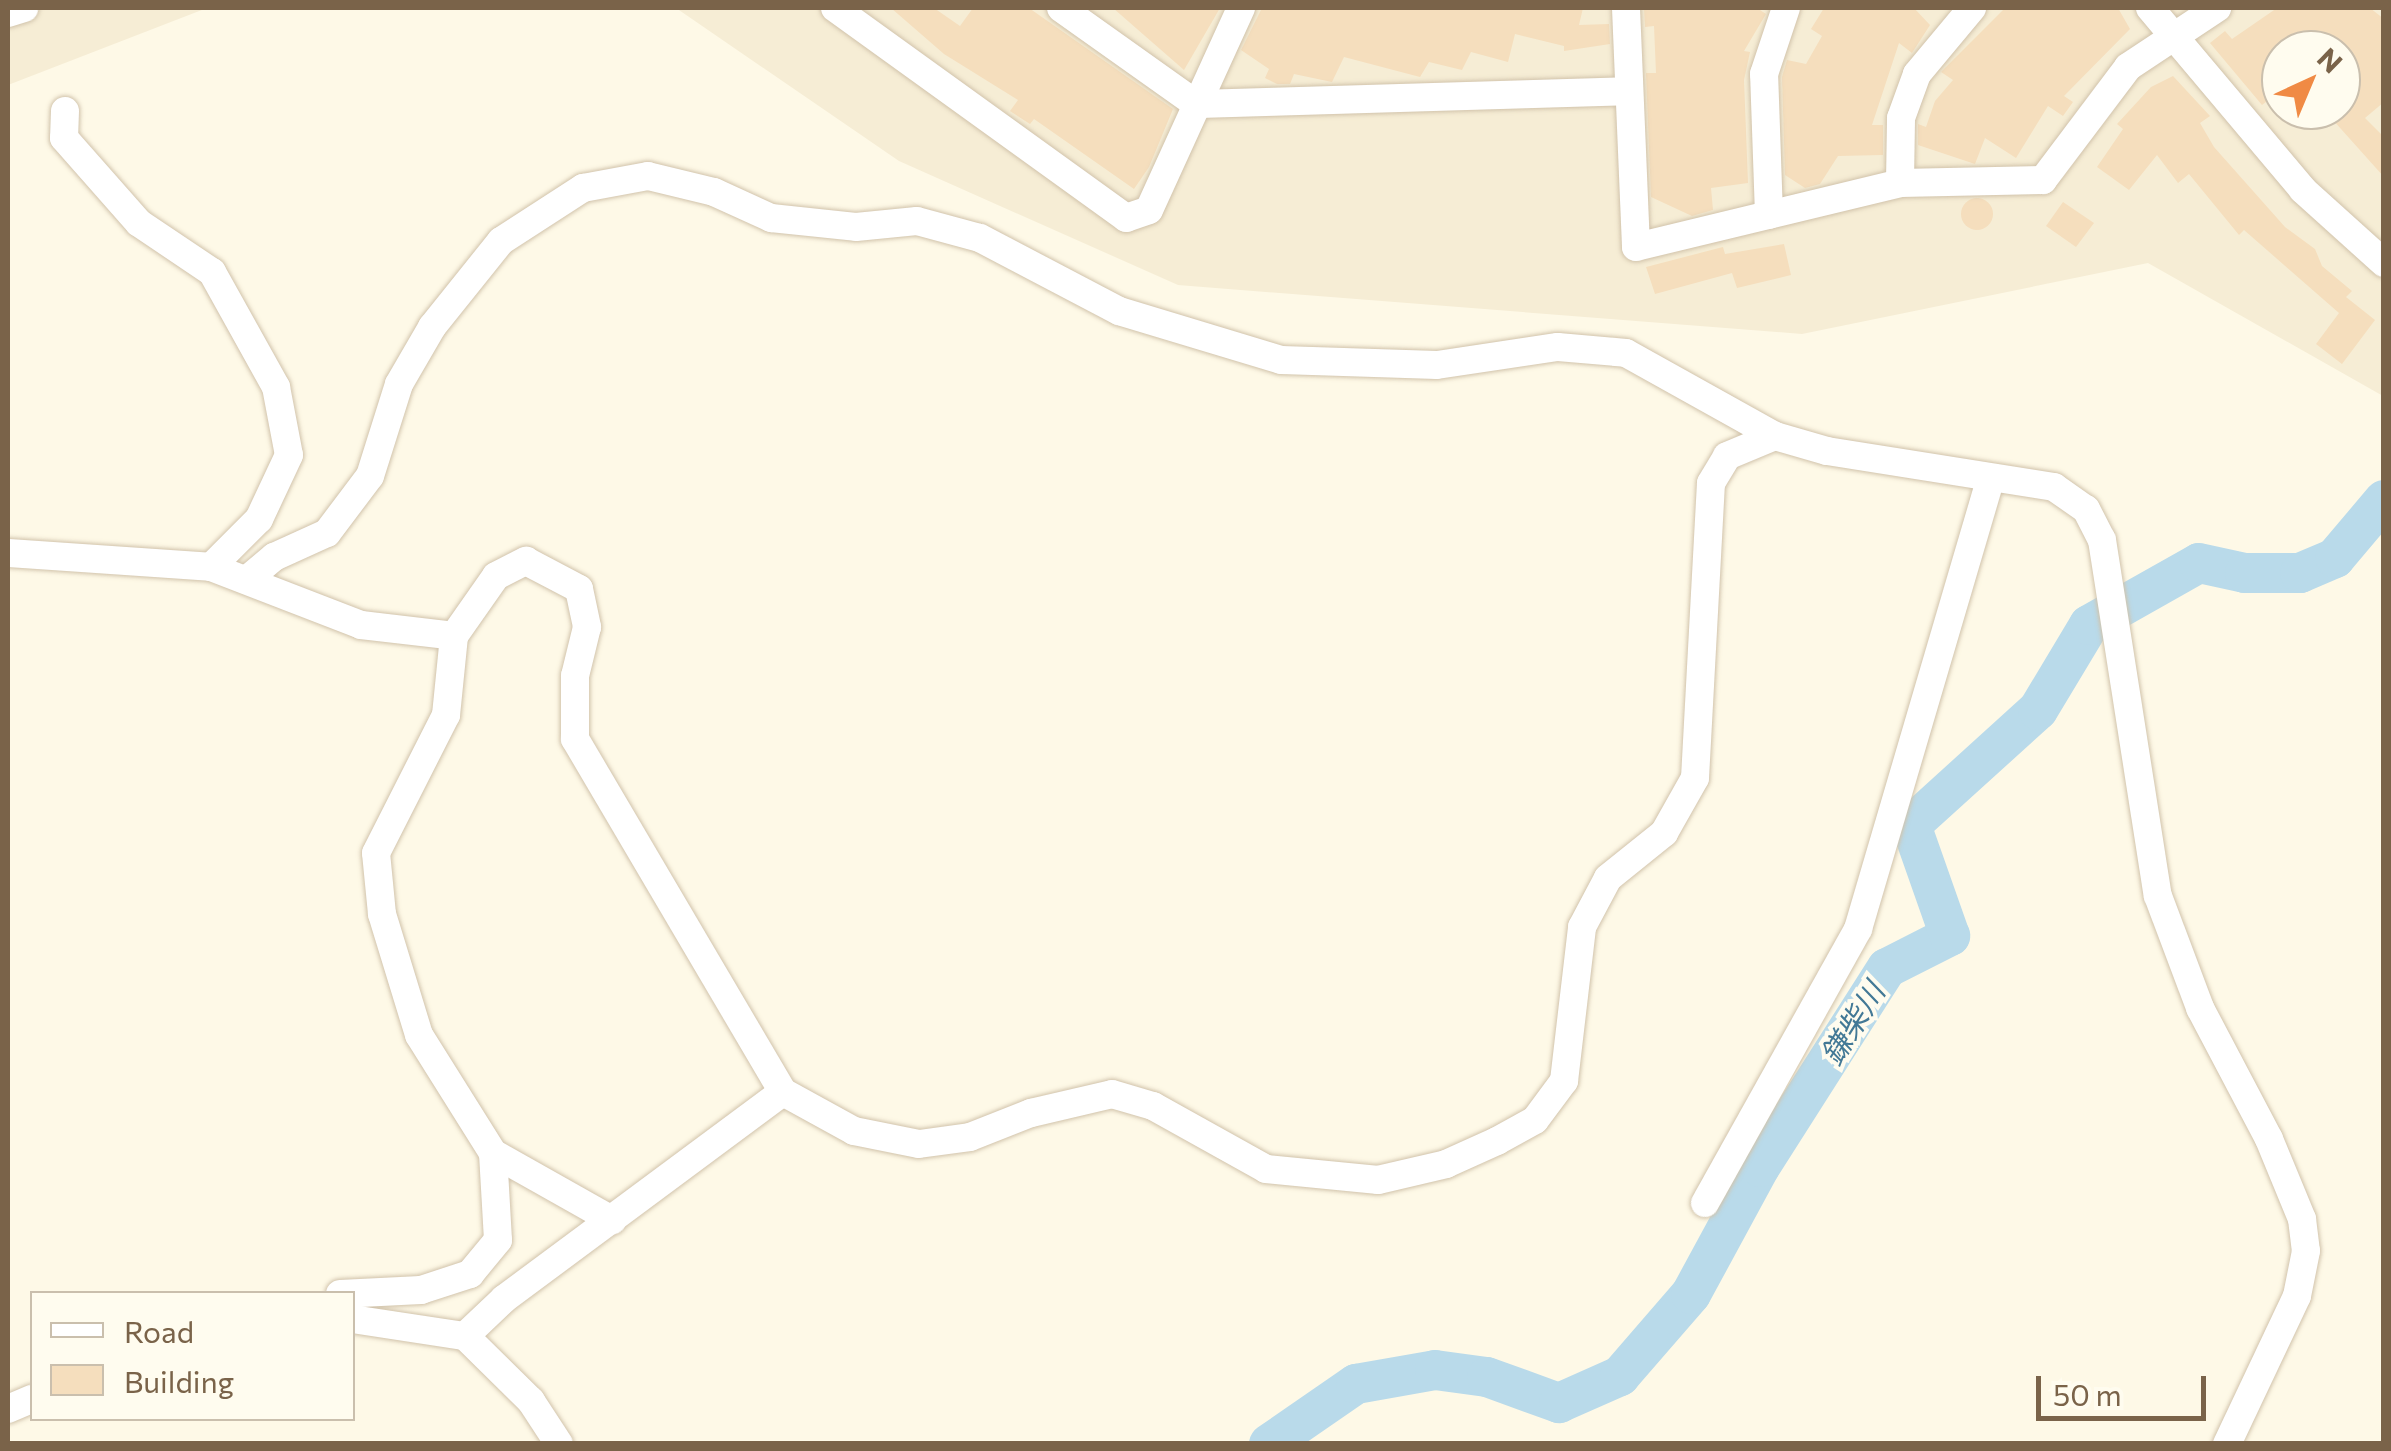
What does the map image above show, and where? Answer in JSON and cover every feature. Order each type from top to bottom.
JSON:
[{"type":"street","points":[[8,13],[24,8]]},
{"type":"street","points":[[839,9],[1126,218],[1149,210],[1240,8]]},
{"type":"street","points":[[1626,8],[1636,247],[1900,182],[2043,180],[2128,67],[2170,34],[2217,8]]},
{"type":"street","points":[[1768,215],[1764,74],[1786,8]]},
{"type":"street","points":[[1900,182],[1901,118],[1940,18],[1972,8]]},
{"type":"street","points":[[2150,8],[2304,190],[2384,263]]},
{"type":"street","points":[[1072,10],[1196,104],[1628,91]]},
{"type":"street","points":[[65,111],[64,138],[139,223],[212,272],[276,387],[289,456],[258,519],[212,567]]},
{"type":"street","points":[[249,578],[274,557],[327,533],[370,476],[398,384],[432,328],[501,241],[583,188],[648,176],[714,192],[772,218],[856,227],[917,222],[980,238],[1119,311],[1281,360],[1437,365],[1558,347],[1626,353],[1775,436],[2054,487],[2086,509],[2102,540],[2158,896],[2200,1008],[2269,1139],[2302,1219],[2306,1250],[2297,1296],[2227,1444]]},
{"type":"street","points":[[612,1220],[493,1153],[419,1035],[382,914],[376,853],[446,715],[454,636],[496,576],[526,561],[579,589],[588,627],[575,676],[575,739],[783,1092],[854,1131],[919,1144],[970,1137],[1031,1113],[1112,1094],[1153,1106],[1266,1169],[1378,1180],[1446,1164],[1535,1120],[1564,1081],[1582,927],[1608,878],[1664,833],[1695,778],[1711,483],[1727,456],[1775,436]]},
{"type":"street","points":[[1705,1203],[1858,929],[1991,478]]},
{"type":"street","points":[[8,552],[212,567],[249,578],[361,625],[454,636]]},
{"type":"street","points":[[464,1336],[783,1092]]},
{"type":"street","points":[[355,1293],[421,1290],[470,1274],[498,1240],[493,1153]]},
{"type":"street","points":[[355,1320],[464,1336],[532,1401],[559,1444]]},
{"type":"shaded area","points":[[8,8],[207,8],[8,85]]},
{"type":"shaded area","points":[[676,8],[2383,8],[2383,396],[2148,263],[1802,334],[1178,285],[899,161]]},
{"type":"building","points":[[891,8],[934,8],[960,26],[973,8],[1029,8],[1173,109],[1149,167],[1134,189],[1034,119],[1030,124],[1010,111],[1018,100],[944,54]]},
{"type":"building","points":[[1113,8],[1220,8],[1184,70]]},
{"type":"building","points":[[1262,8],[1583,8],[1579,25],[1609,24],[1610,44],[1564,51],[1564,46],[1515,34],[1508,62],[1471,52],[1462,70],[1429,62],[1420,77],[1344,57],[1332,82],[1294,74],[1290,84],[1277,84],[1265,78],[1269,69],[1241,50]]},
{"type":"building","points":[[1644,8],[1757,8],[1766,14],[1744,51],[1750,52],[1744,80],[1748,183],[1711,188],[1713,210],[1692,216],[1651,197],[1646,73],[1656,73],[1654,26],[1645,27]]},
{"type":"building","points":[[1824,8],[1914,8],[1930,25],[1912,53],[1899,43],[1872,125],[1883,125],[1883,155],[1838,156],[1820,184],[1805,188],[1785,175],[1782,77],[1787,60],[1806,64],[1822,36],[1811,29]]},
{"type":"building","points":[[2005,8],[2118,8],[2130,29],[2064,96],[2073,102],[2063,116],[2048,106],[2016,158],[1985,138],[1975,164],[1918,145],[1918,124],[1926,127],[1935,101],[1953,80],[1941,72]]},
{"type":"building","points":[[2277,8],[2370,8],[2384,19],[2384,102],[2365,118],[2384,137],[2384,177],[2342,130],[2361,130],[2361,30],[2261,30],[2261,104],[2210,43],[2225,31],[2232,39]]},
{"type":"building","points":[[2173,76],[2210,116],[2200,123],[2214,147],[2285,227],[2315,249],[2322,266],[2352,291],[2346,297],[2375,320],[2342,364],[2316,344],[2339,313],[2244,230],[2239,235],[2189,174],[2178,183],[2157,155],[2129,190],[2097,167],[2123,129],[2117,124],[2151,87]]},
{"type":"building","points":[[1977,198],[1988,203],[1993,214],[1988,225],[1977,230],[1966,225],[1961,214],[1966,203]]},
{"type":"building","points":[[2063,202],[2094,223],[2076,247],[2046,226]]},
{"type":"building","points":[[1784,244],[1791,275],[1737,288],[1732,273],[1655,294],[1646,267],[1723,247],[1725,254]]},
{"type":"waterway","name":"鎌柴川","points":[[1269,1444],[1356,1384],[1435,1370],[1487,1377],[1559,1403],[1620,1376],[1691,1294],[1760,1167],[1887,968],[1950,936],[1911,825],[2038,710],[2089,625],[2199,563],[2245,573],[2300,573],[2335,558],[2384,500]]}]
